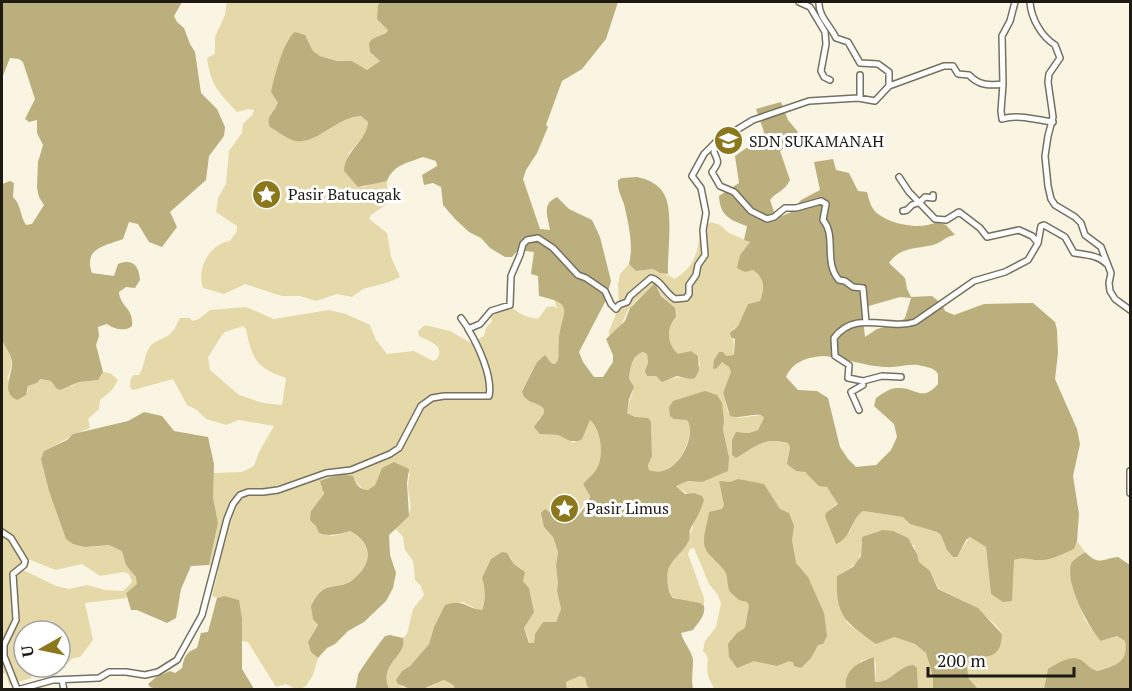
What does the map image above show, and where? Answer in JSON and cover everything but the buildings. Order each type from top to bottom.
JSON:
[{"type":"street","points":[[799,2],[810,7],[824,29],[826,44],[821,71],[824,78],[830,80]]},
{"type":"street","points":[[819,2],[822,18],[827,21],[836,38],[849,43],[860,63],[878,64],[889,72],[890,86]]},
{"type":"street","points":[[1015,2],[1010,21],[1002,36],[1002,119],[1037,118],[1053,122]]},
{"type":"street","points":[[1029,2],[1036,25],[1055,45],[1060,58],[1049,74],[1048,82],[1053,122],[1048,136],[1046,156],[1051,199],[1055,205],[1079,220],[1085,235],[1101,247],[1111,273],[1110,291],[1115,299],[1131,310]]},
{"type":"street","points":[[468,328],[480,324],[491,311],[510,306],[511,276],[523,244],[530,239],[538,238],[548,243],[579,275],[605,291],[616,309],[627,302],[630,296],[651,278],[658,281],[675,299],[687,297],[688,288],[696,274],[698,264],[705,255],[703,230],[706,213],[701,188],[692,176],[704,154],[715,143],[745,124],[803,102],[860,98],[875,101],[890,86],[902,80],[950,65],[958,74],[970,75],[977,82],[989,85],[1003,84]]},
{"type":"street","points":[[860,75],[860,98]]},
{"type":"street","points":[[715,143],[714,152],[718,157],[716,168],[712,172],[715,180],[723,188],[734,192],[752,211],[767,219],[774,218],[785,208],[796,208],[821,201],[826,204],[823,220],[830,231],[829,246],[835,274],[837,278],[853,287],[863,288],[866,322]]},
{"type":"street","points":[[899,177],[935,219],[946,220],[959,212],[987,237],[1019,230],[1032,236],[1038,243]]},
{"type":"street","points":[[903,211],[925,197],[933,198],[933,195]]},
{"type":"street","points":[[901,377],[882,376],[862,381],[848,378],[849,365],[835,356],[833,341],[837,333],[844,328],[866,322],[904,324],[915,322],[974,281],[1005,272],[1028,260],[1038,243],[1041,226],[1044,225],[1065,237],[1074,253],[1086,253],[1103,259],[1108,265]]},
{"type":"street","points":[[2,532],[11,538],[25,561],[24,565],[13,574],[16,620],[4,645],[4,656],[17,689],[44,681],[99,678],[111,672],[150,675],[158,672],[177,660],[202,615],[227,519],[233,504],[240,495],[278,489],[323,473],[351,470],[390,454],[399,448],[421,406],[432,398],[489,396],[490,387],[481,350],[461,318]]},
{"type":"street","points":[[859,410],[851,392],[863,385],[862,381]]},
{"type":"street","points":[[1131,471],[1131,493]]},
{"type":"street","points":[[62,680],[64,690]]},
{"type":"shaded area","points":[[2,2],[182,2],[174,16],[184,28],[195,52],[201,93],[217,109],[225,127],[224,136],[209,156],[206,180],[170,212],[177,227],[162,247],[149,242],[138,224],[129,222],[123,239],[103,246],[93,253],[90,265],[92,273],[114,276],[118,264],[128,262],[137,267],[140,280],[135,288],[126,287],[119,292],[131,315],[132,326],[123,329],[107,324],[98,327],[99,336],[96,345],[103,372],[98,380],[79,382],[60,390],[51,381],[40,379],[37,383],[28,386],[26,395],[17,400],[9,393],[8,383],[12,362],[2,340],[2,184],[10,181],[14,183],[13,197],[26,225],[32,224],[44,205],[37,188],[38,162],[43,145],[37,133],[37,120],[29,122],[25,119],[35,99],[23,62],[10,58],[2,78]]},
{"type":"shaded area","points":[[227,2],[380,2],[378,5],[384,26],[388,29],[386,33],[372,39],[370,52],[380,61],[367,70],[352,61],[337,61],[320,56],[313,51],[307,39],[288,39],[271,92],[279,103],[270,114],[278,131],[298,141],[309,139],[351,118],[361,116],[368,122],[367,132],[349,153],[344,171],[361,187],[387,181],[387,204],[369,219],[387,233],[391,257],[400,277],[363,289],[352,297],[337,294],[316,301],[300,296],[282,296],[245,284],[224,294],[203,288],[201,273],[206,258],[216,247],[230,241],[237,231],[237,226],[216,212],[218,198],[226,184],[229,151],[242,133],[243,124],[254,110],[237,112],[217,88],[209,68],[207,58],[215,54],[215,37],[225,15]]},
{"type":"shaded area","points":[[380,2],[618,2],[606,39],[582,69],[562,81],[546,125],[548,127],[523,179],[540,229],[550,230],[547,207],[557,197],[569,209],[592,220],[600,237],[611,281],[605,302],[579,352],[594,377],[603,377],[613,362],[613,355],[606,339],[625,321],[630,308],[655,283],[661,296],[675,308],[676,317],[669,331],[674,350],[678,354],[691,351],[698,356],[699,370],[695,378],[677,376],[662,382],[656,376],[647,376],[645,371],[648,363],[647,354],[643,352],[639,354],[632,362],[629,378],[634,387],[627,413],[635,417],[648,418],[651,422],[652,456],[648,465],[649,470],[659,472],[668,469],[676,463],[687,445],[690,427],[687,420],[674,419],[670,416],[669,407],[673,401],[705,391],[717,395],[722,403],[723,430],[729,457],[728,471],[702,482],[688,481],[676,486],[685,494],[694,493],[702,496],[704,500],[690,530],[689,540],[671,565],[667,576],[669,591],[673,598],[700,603],[704,606],[703,616],[693,630],[681,633],[693,660],[693,689],[591,689],[587,686],[585,678],[580,676],[566,682],[567,690],[455,689],[453,685],[444,680],[423,689],[410,689],[398,684],[396,680],[429,644],[434,627],[445,605],[461,603],[482,610],[485,594],[482,578],[491,559],[502,552],[507,553],[514,564],[525,572],[523,581],[529,588],[534,612],[524,628],[529,643],[534,643],[535,634],[543,622],[556,622],[561,609],[557,591],[558,552],[553,537],[544,527],[541,513],[545,509],[556,516],[572,521],[577,516],[590,496],[583,484],[596,470],[601,451],[597,430],[590,420],[582,439],[578,441],[570,441],[558,435],[540,434],[534,427],[544,413],[544,409],[523,395],[522,391],[537,362],[545,355],[551,363],[555,364],[558,360],[559,336],[564,313],[564,308],[558,302],[539,296],[538,276],[531,274],[534,252],[518,250],[512,257],[505,257],[490,248],[481,238],[469,232],[455,219],[443,205],[441,187],[433,183],[424,185],[422,175],[437,166],[436,161],[423,157],[393,171],[387,181],[358,187],[344,171],[348,157],[367,129],[368,122],[361,116],[344,121],[303,141],[292,140],[270,127],[269,117],[278,103],[271,92],[272,86],[280,59],[291,36],[295,32],[305,35],[313,51],[320,56],[337,61],[352,61],[367,70],[380,61],[370,52],[369,43],[388,30],[377,19]]},
{"type":"shaded area","points":[[781,102],[788,120],[798,132],[780,151],[790,180],[770,200],[774,212],[782,216],[791,212],[801,200],[820,190],[814,162],[833,159],[836,170],[849,173],[858,191],[867,192],[874,210],[884,218],[915,226],[937,222],[946,225],[955,235],[933,245],[903,251],[889,263],[905,278],[911,297],[932,296],[942,304],[945,311],[954,315],[984,304],[1033,303],[1055,322],[1058,353],[1055,379],[1077,429],[1080,444],[1073,476],[1079,514],[1077,541],[1074,549],[1050,559],[1021,558],[1014,560],[1012,601],[1003,602],[991,594],[986,547],[970,537],[957,557],[953,557],[937,532],[910,524],[903,517],[863,511],[845,538],[836,544],[825,516],[838,504],[827,487],[819,486],[805,472],[796,471],[787,464],[790,447],[788,443],[766,442],[736,458],[732,455],[732,440],[736,432],[749,433],[758,430],[764,418],[761,415],[730,416],[723,393],[731,372],[729,367],[722,362],[713,369],[714,360],[719,352],[723,352],[726,356],[734,355],[735,339],[730,333],[738,326],[748,304],[760,301],[763,287],[762,280],[753,270],[745,272],[737,268],[740,255],[750,242],[744,240],[747,226],[736,222],[724,213],[719,196],[739,183],[735,156],[759,139],[764,132],[756,109]],"holes":[[[900,297],[911,298],[905,318],[899,323],[877,329],[865,337],[862,308]],[[824,356],[877,366],[918,365],[932,369],[938,374],[938,384],[928,392],[919,393],[904,388],[895,388],[876,398],[874,406],[894,424],[897,437],[891,450],[876,465],[856,467],[840,447],[828,398],[817,391],[798,390],[786,377],[793,367],[802,361]]]},
{"type":"shaded area","points":[[637,177],[656,185],[662,190],[667,201],[669,211],[668,274],[653,269],[636,271],[629,264],[630,234],[618,180]]},
{"type":"shaded area","points":[[711,222],[750,242],[740,255],[739,265],[753,270],[763,280],[764,289],[760,301],[748,304],[738,326],[733,329],[734,356],[717,356],[714,360],[719,364],[723,362],[731,372],[723,393],[728,412],[739,418],[761,415],[764,418],[758,430],[749,433],[741,432],[736,458],[766,442],[788,443],[790,446],[787,464],[823,484],[838,503],[827,512],[834,540],[850,532],[856,516],[863,511],[904,517],[910,524],[937,532],[941,535],[950,554],[960,551],[970,537],[986,547],[991,594],[1013,574],[1013,560],[1050,559],[1074,549],[1077,541],[1085,552],[1074,559],[1072,586],[1085,620],[1101,641],[1117,636],[1125,641],[1125,654],[1119,662],[1097,671],[1088,668],[1048,670],[1044,689],[978,689],[969,679],[965,662],[997,651],[1002,633],[997,626],[974,606],[939,589],[930,571],[919,562],[914,545],[861,542],[859,559],[848,570],[837,576],[847,623],[861,633],[885,640],[894,637],[915,644],[926,653],[933,677],[933,689],[918,689],[917,668],[914,665],[904,668],[886,680],[875,682],[874,657],[861,661],[846,684],[846,689],[714,689],[707,671],[708,659],[703,651],[705,641],[716,627],[721,604],[718,595],[709,584],[694,548],[690,549],[688,554],[704,598],[704,606],[670,595],[667,579],[669,564],[679,555],[693,528],[689,495],[676,486],[688,481],[702,482],[729,457],[723,430],[724,421],[674,419],[687,420],[689,426],[687,443],[683,452],[672,467],[665,471],[658,473],[649,470],[648,465],[652,456],[651,422],[627,413],[633,390],[629,378],[632,362],[643,352],[647,354],[646,371],[659,379],[681,377],[690,379],[700,365],[698,356],[691,351],[678,355],[674,351],[669,331],[676,317],[658,287],[636,300],[629,308],[621,326],[609,336],[619,307],[620,274],[629,264],[636,271],[653,269],[674,279],[681,275],[694,259],[700,231]]},
{"type":"shaded area","points":[[554,299],[563,305],[565,310],[559,336],[558,360],[555,364],[551,363],[545,356],[537,362],[522,390],[525,398],[545,409],[538,420],[540,434],[558,435],[574,443],[590,420],[599,436],[601,458],[597,470],[583,484],[590,496],[572,521],[549,511],[544,527],[553,537],[558,552],[557,591],[561,609],[556,622],[543,622],[535,634],[534,643],[530,643],[524,628],[533,612],[529,588],[523,581],[522,569],[514,564],[510,556],[484,582],[485,606],[482,610],[463,602],[445,605],[434,627],[429,644],[396,680],[402,687],[410,689],[389,689],[387,673],[401,650],[413,609],[424,595],[421,586],[415,580],[413,561],[405,550],[403,537],[395,528],[404,521],[410,509],[408,483],[410,474],[398,463],[382,468],[375,485],[368,490],[364,490],[354,480],[323,489],[323,498],[311,511],[319,533],[333,536],[350,531],[364,543],[368,558],[362,572],[356,578],[345,584],[328,587],[318,625],[308,642],[314,655],[318,658],[313,675],[306,686],[301,689],[295,689],[286,684],[276,687],[248,642],[242,641],[242,619],[224,596],[217,598],[212,596],[218,571],[209,565],[218,523],[213,497],[213,473],[242,472],[254,466],[274,426],[239,420],[226,425],[206,419],[197,410],[187,405],[173,379],[133,390],[130,387],[131,378],[139,375],[149,348],[153,343],[172,332],[180,318],[189,318],[193,321],[210,310],[246,307],[274,319],[329,310],[346,314],[370,325],[376,340],[387,354],[414,351],[433,361],[439,354],[438,347],[419,336],[418,331],[425,325],[450,331],[471,343],[484,336],[486,328],[492,321],[491,316],[498,310],[511,306],[520,314],[538,319],[547,307],[557,308]],"holes":[[[243,326],[257,361],[268,370],[286,378],[282,405],[263,403],[239,395],[210,370],[208,357],[222,335]]]},
{"type":"shaded area","points":[[2,340],[11,359],[7,379],[28,391],[28,386],[37,383],[39,379],[51,381],[56,388],[98,380],[103,372],[110,373],[118,380],[112,390],[100,400],[99,409],[88,419],[90,428],[44,451],[54,504],[66,539],[84,546],[108,545],[123,551],[126,565],[137,577],[137,584],[126,593],[127,598],[85,603],[93,640],[80,657],[72,659],[72,619],[12,619],[12,679],[28,679],[9,685],[6,673],[2,674]],"holes":[[[28,559],[56,570],[82,564],[100,576],[124,572],[129,574],[132,582],[123,591],[105,590],[87,585],[69,589],[56,586],[21,569]]]},
{"type":"shaded area","points":[[144,412],[162,416],[174,431],[208,437],[214,464],[213,497],[218,523],[209,565],[191,566],[181,589],[176,618],[167,623],[137,610],[131,610],[126,593],[137,584],[136,577],[126,565],[122,551],[109,545],[85,547],[73,544],[66,539],[49,491],[41,459],[44,451],[67,440],[73,434],[128,421]]},
{"type":"shaded area","points":[[394,462],[409,469],[407,483],[409,516],[389,535],[390,555],[396,573],[393,588],[386,601],[364,622],[348,631],[318,658],[311,652],[308,642],[318,625],[313,619],[311,606],[325,589],[345,584],[355,578],[364,567],[368,555],[365,544],[350,531],[331,535],[319,533],[310,520],[311,511],[324,494],[320,481],[340,475],[349,475],[353,476],[358,486],[368,490],[375,485],[382,468]]},
{"type":"shaded area","points":[[738,479],[764,484],[780,509],[789,513],[794,526],[792,540],[796,563],[808,577],[824,613],[827,636],[823,644],[818,645],[811,658],[801,668],[789,661],[777,666],[754,661],[737,668],[729,657],[728,644],[737,633],[745,628],[749,606],[747,602],[739,600],[730,592],[726,573],[706,550],[704,537],[709,512],[722,509],[724,505],[719,481],[730,482]]},
{"type":"shaded area","points":[[883,530],[893,531],[908,538],[919,562],[930,571],[938,589],[978,608],[1002,634],[1001,643],[995,653],[966,663],[969,679],[978,689],[933,689],[933,677],[926,653],[915,644],[894,637],[876,644],[844,617],[838,601],[837,576],[853,567],[861,556],[862,537]]},
{"type":"shaded area","points":[[1085,552],[1097,560],[1118,557],[1130,565],[1130,689],[1044,689],[1048,669],[1063,660],[1077,658],[1097,671],[1115,665],[1125,654],[1125,641],[1117,636],[1101,641],[1090,626],[1074,593],[1071,582],[1071,564]]},
{"type":"shaded area","points":[[224,596],[239,600],[242,619],[242,669],[254,689],[160,690],[150,687],[148,684],[156,677],[170,671],[175,673],[182,668],[186,655],[197,648],[201,633],[208,632],[217,598]]},
{"type":"shaded area","points":[[385,636],[403,638],[403,644],[387,673],[389,689],[355,689],[362,668]]},
{"type":"shaded area","points":[[874,657],[875,682],[886,680],[904,668],[914,665],[917,668],[918,689],[846,689],[847,677],[853,668]]},
{"type":"shaded area","points":[[580,676],[585,678],[591,688],[596,689],[567,689],[566,682]]},
{"type":"shaded area","points":[[444,680],[453,685],[455,689],[423,690]]},
{"type":"place","name":"SDN SUKAMANAH","points":[[728,141]]},
{"type":"place","name":"Pasir Batucagak","points":[[267,194]]},
{"type":"place","name":"Pasir Limus","points":[[565,508]]}]
